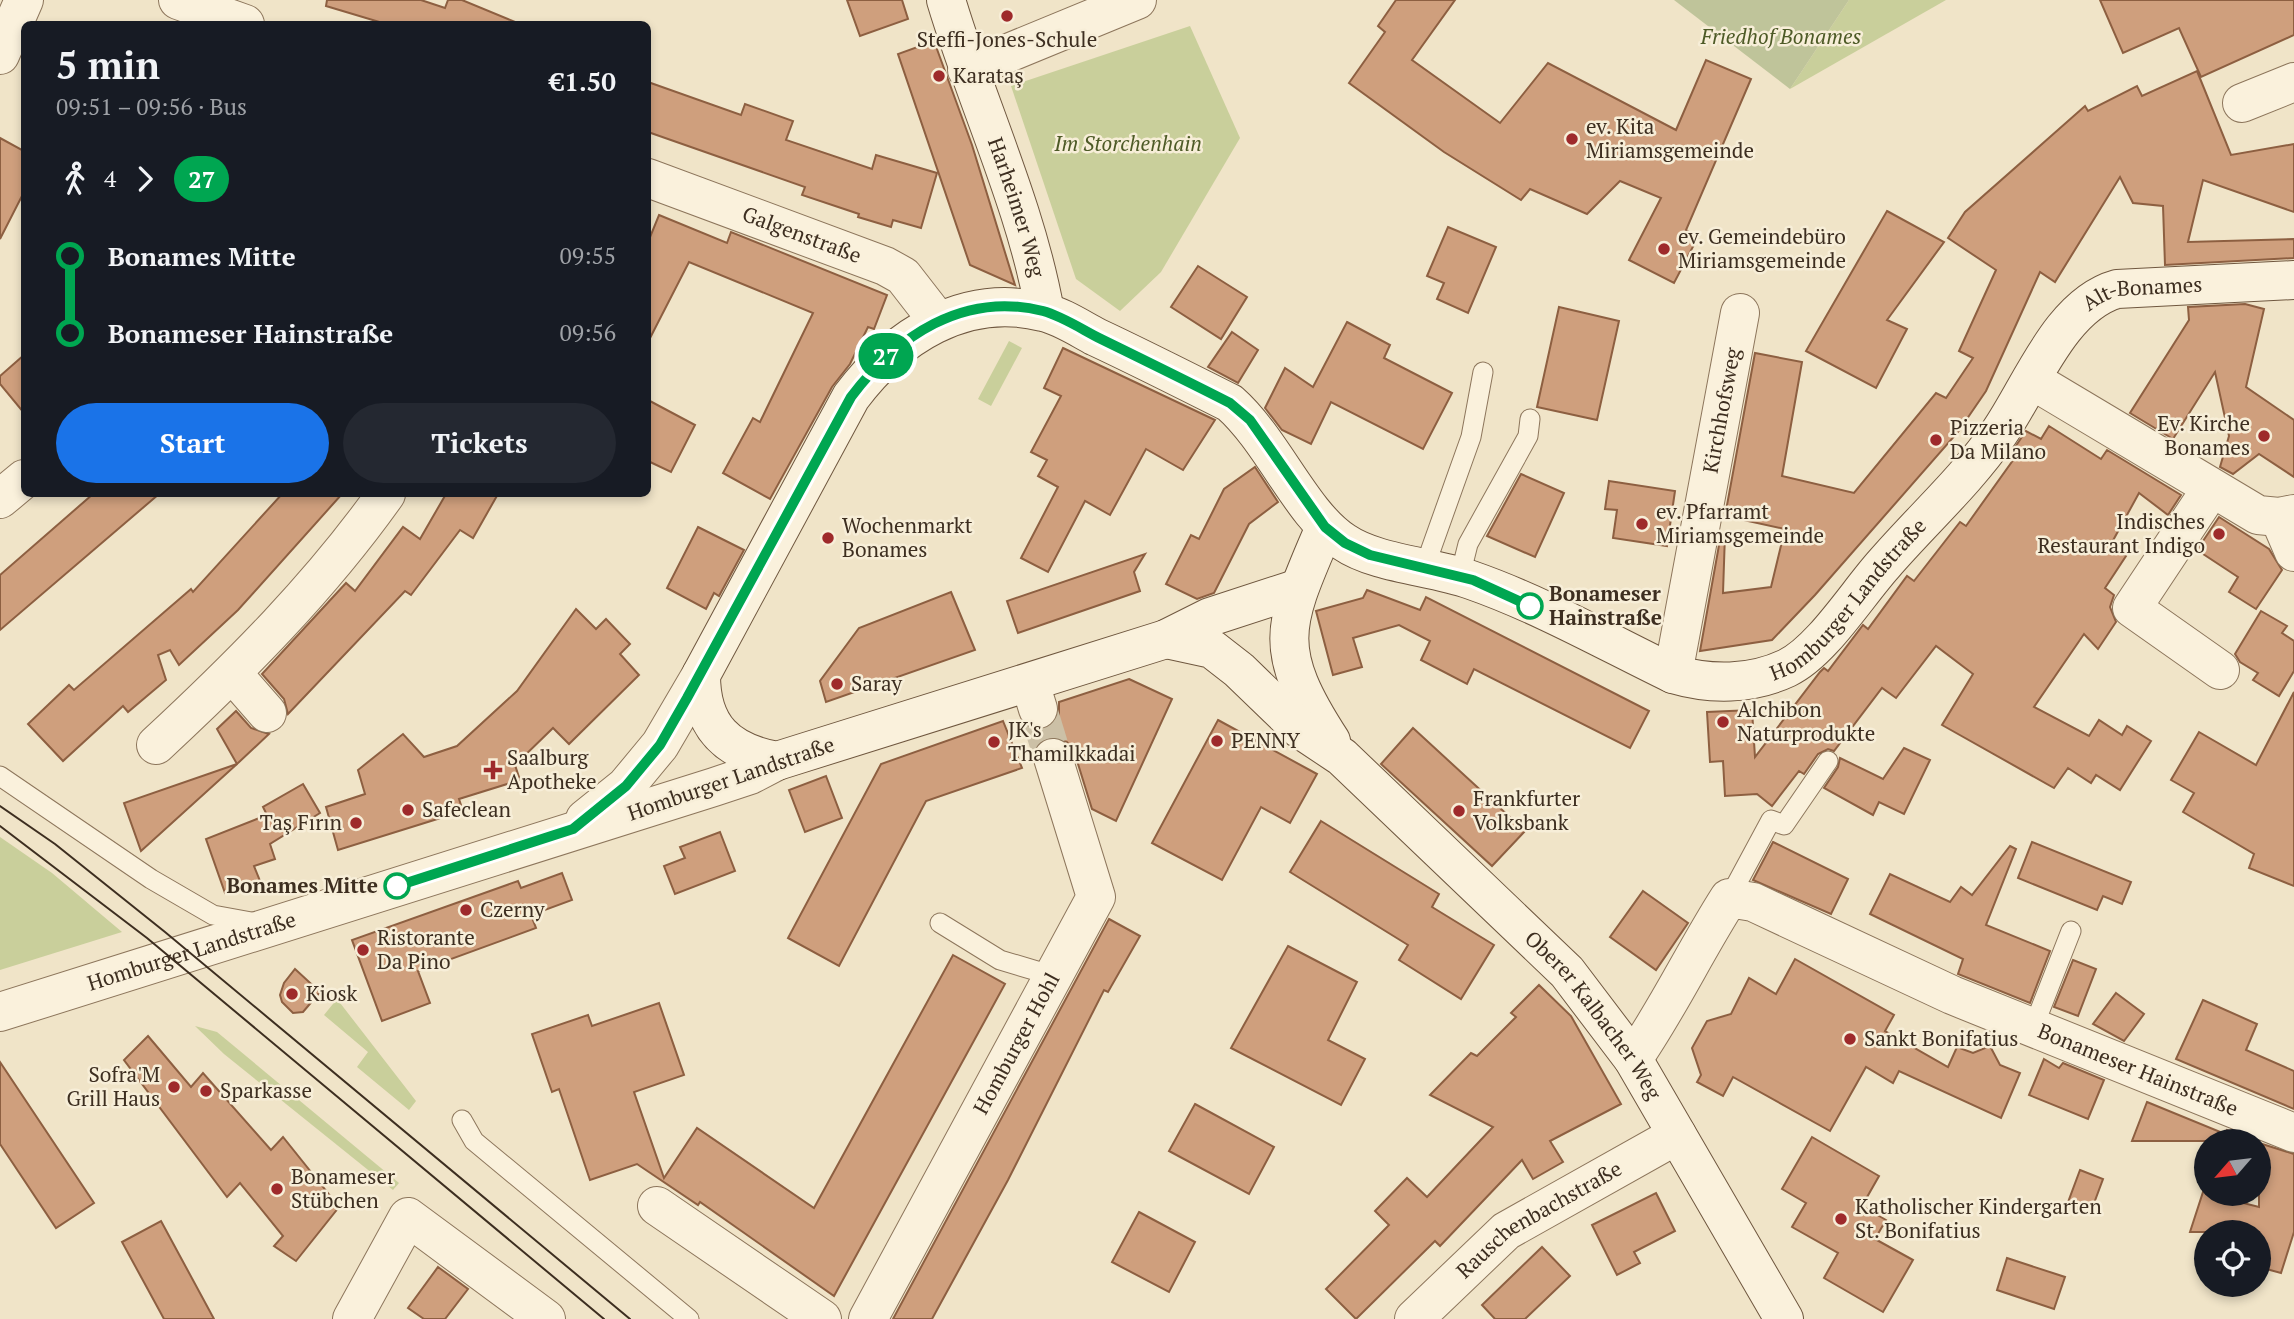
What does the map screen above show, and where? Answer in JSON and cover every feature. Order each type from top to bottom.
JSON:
[{"type":"street","points":[[0,55],[24,0]]},
{"type":"street","points":[[178,0],[230,13]]},
{"type":"street","name":"Harheimer Weg","points":[[946,0],[967,69],[1036,262],[1045,312]]},
{"type":"street","points":[[967,69],[1137,0]]},
{"type":"street","points":[[2242,103],[2294,82]]},
{"type":"street","name":"Galgenstraße","points":[[651,179],[886,266],[903,276],[938,321]]},
{"type":"street","name":"Alt-Bonames","points":[[2032,380],[2060,334],[2080,309],[2099,294],[2117,289],[2294,280]]},
{"type":"street","points":[[573,829],[626,786],[660,745],[701,675],[851,397],[893,349],[938,321],[974,310],[1011,306],[1045,312],[1230,403],[1250,420],[1325,527]]},
{"type":"street","name":"Kirchhofsweg","points":[[1673,674],[1740,313]]},
{"type":"street","points":[[2032,380],[2258,515],[2287,516],[2294,552]]},
{"type":"street","name":"Homburger Landstraße","points":[[1325,527],[1345,543],[1370,555],[1443,571],[1673,674],[1697,681],[1728,682],[1762,677],[1789,667],[1812,649],[1884,564],[1972,469],[2032,380]]},
{"type":"street","points":[[0,499],[21,482]]},
{"type":"street","points":[[2211,489],[2132,608],[2220,670]]},
{"type":"street","points":[[156,746],[233,674],[324,575],[384,497]]},
{"type":"street","name":"Oberer Kalbacher Weg","points":[[1325,527],[1292,611],[1289,653],[1307,704],[1342,757]]},
{"type":"street","name":"Homburger Landstraße","points":[[0,1012],[573,829],[714,787],[777,761],[1034,696],[1210,617],[1299,588]]},
{"type":"street","name":"Oberer Kalbacher Weg","points":[[1166,639],[1212,649],[1239,670],[1300,729],[1342,757],[1567,972],[1633,1059],[1784,1319]]},
{"type":"street","points":[[233,674],[267,713]]},
{"type":"street","points":[[701,675],[701,697],[720,735],[751,757],[777,761]]},
{"type":"street","name":"Homburger Hohl","points":[[868,1319],[1096,897],[1053,758]]},
{"type":"street","points":[[1633,1059],[1667,1009],[1701,942],[1729,898]]},
{"type":"street","name":"Bonameser Hainstraße","points":[[1729,898],[1753,902],[1885,965],[2294,1133]]},
{"type":"street","name":"Rauschenbachstraße","points":[[1414,1319],[1506,1231],[1677,1135]]},
{"type":"street","points":[[657,1206],[822,1319]]},
{"type":"street","points":[[352,1319],[408,1217],[547,1319]]},
{"type":"lane","points":[[1443,571],[1483,372]]},
{"type":"lane","points":[[1443,571],[1468,544],[1528,436],[1530,419]]},
{"type":"lane","points":[[1729,898],[1771,820],[1784,825],[1828,761]]},
{"type":"lane","points":[[0,776],[150,879],[213,915],[272,926]]},
{"type":"lane","points":[[940,923],[1000,960],[1054,976]]},
{"type":"lane","points":[[2033,1028],[2071,931]]},
{"type":"lane","points":[[462,1120],[474,1141],[689,1319]]},
{"type":"green space","name":"Friedhof Bonames","points":[[1674,0],[1849,0],[1790,89]]},
{"type":"green space","points":[[1849,0],[1946,0],[1790,89]]},
{"type":"green space","name":"Im Storchenhain","points":[[1190,26],[1240,138],[1161,272],[1120,311],[1076,279],[1011,86]]},
{"type":"green space","points":[[1009,341],[1022,348],[991,406],[978,399]]},
{"type":"green space","points":[[0,837],[52,873],[122,932],[0,970]]},
{"type":"green space","points":[[337,999],[416,1101],[409,1110],[357,1067],[368,1052],[324,1015]]},
{"type":"green space","points":[[195,1026],[217,1032],[399,1183],[393,1190],[224,1054]]},
{"type":"building","points":[[327,0],[421,0],[445,8],[448,0],[462,0],[513,21],[376,21],[326,6]]},
{"type":"building","points":[[847,0],[902,0],[908,19],[860,36]]},
{"type":"building","points":[[1396,0],[1455,0],[1412,60],[1500,123],[1548,63],[1676,130],[1706,60],[1751,79],[1686,230],[1698,237],[1674,283],[1629,260],[1661,198],[1620,181],[1587,214],[1530,189],[1521,200],[1444,152],[1349,83],[1385,32],[1378,26]]},
{"type":"building","points":[[2100,0],[2294,0],[2294,35],[2201,77],[2179,28],[2123,53]]},
{"type":"building","points":[[934,41],[972,145],[1015,285],[970,265],[898,54]]},
{"type":"building","points":[[2197,71],[2231,155],[2294,144],[2294,212],[2203,180],[2188,242],[2294,239],[2294,258],[2165,265],[2163,206],[2133,203],[2120,177],[2055,282],[2040,272],[1986,391],[1958,432],[1815,595],[1772,640],[1700,651],[1721,534],[1725,534],[1723,593],[1771,587],[1785,529],[1725,516],[1755,353],[1802,362],[1782,476],[1854,493],[1936,393],[1946,398],[1973,358],[1959,351],[1996,270],[1948,238],[1965,212],[2085,106],[2088,111],[2137,86],[2142,96]]},
{"type":"building","points":[[651,83],[741,115],[745,104],[793,121],[786,140],[872,169],[876,155],[937,173],[921,228],[893,220],[891,227],[858,217],[859,214],[802,195],[805,187],[651,133]]},
{"type":"building","points":[[0,138],[21,149],[21,198],[0,239]]},
{"type":"building","points":[[1887,211],[1944,242],[1887,320],[1907,329],[1876,388],[1806,351]]},
{"type":"building","points":[[659,215],[727,243],[731,232],[887,295],[874,329],[868,327],[850,364],[832,387],[770,499],[723,473],[753,418],[760,422],[813,313],[689,262],[651,336],[651,235]]},
{"type":"building","points":[[1448,227],[1496,247],[1468,313],[1437,299],[1444,283],[1427,276]]},
{"type":"building","points":[[1198,266],[1247,297],[1221,339],[1171,307]]},
{"type":"building","points":[[2245,304],[2264,309],[2246,387],[2294,420],[2294,477],[2259,454],[2233,474],[2220,467],[2229,436],[2215,372],[2173,439],[2130,413],[2189,320],[2188,307]]},
{"type":"building","points":[[1559,307],[1619,321],[1597,420],[1537,407]]},
{"type":"building","points":[[1347,322],[1390,345],[1384,358],[1452,393],[1423,449],[1331,402],[1311,444],[1282,430],[1265,408],[1285,368],[1313,387]]},
{"type":"building","points":[[1232,332],[1258,350],[1238,383],[1208,367]]},
{"type":"building","points":[[1063,348],[1215,420],[1183,470],[1146,449],[1110,515],[1085,501],[1048,572],[1021,558],[1058,487],[1038,476],[1047,460],[1031,452],[1061,396],[1044,388]]},
{"type":"building","points":[[21,358],[21,409],[0,384],[0,376]]},
{"type":"building","points":[[651,402],[695,425],[671,472],[651,462]]},
{"type":"building","points":[[2049,426],[2101,459],[2107,450],[2181,495],[2168,515],[2139,493],[2110,546],[2126,556],[2105,588],[2114,595],[2110,607],[2116,622],[2098,649],[2084,634],[2034,707],[2089,736],[2099,720],[2122,735],[2127,726],[2151,741],[2120,790],[2096,775],[2091,783],[2068,768],[2054,788],[1942,725],[1973,674],[1936,646],[1896,698],[1882,688],[1834,751],[1828,749],[1818,754],[1804,774],[1799,771],[1772,806],[1757,794],[1725,796],[1723,761],[1710,762],[1707,712],[1752,710],[1755,757],[1820,672],[1824,668],[1828,671],[1863,625],[1868,629],[1907,576],[1914,581],[1960,522],[1966,526],[2016,456],[2011,453],[2026,431],[2041,439]]},
{"type":"building","points":[[1255,467],[1278,502],[1249,524],[1214,593],[1197,599],[1166,584],[1191,535],[1199,539],[1224,489]]},
{"type":"building","points":[[1521,474],[1564,493],[1535,557],[1487,536]]},
{"type":"building","name":"ev. Pfarramt Miriamsgemeinde","points":[[1609,481],[1675,491],[1667,546],[1613,538],[1617,510],[1605,509]]},
{"type":"building","points":[[90,497],[155,497],[0,630],[0,575]]},
{"type":"building","points":[[279,497],[339,497],[238,610],[179,665],[170,650],[158,655],[166,680],[128,712],[123,706],[63,761],[28,724],[69,685],[74,690],[191,589],[193,592]]},
{"type":"building","points":[[444,497],[496,497],[473,538],[460,530],[411,595],[405,591],[288,714],[284,699],[262,674],[346,583],[355,591],[403,527],[420,539]]},
{"type":"building","points":[[2219,517],[2269,549],[2282,570],[2256,609],[2229,592],[2238,577],[2197,550]]},
{"type":"building","points":[[698,527],[744,550],[719,596],[714,593],[706,609],[667,588]]},
{"type":"building","points":[[1145,554],[1134,572],[1140,591],[1018,633],[1007,601]]},
{"type":"building","points":[[1367,590],[1420,610],[1426,597],[1649,711],[1630,748],[1474,669],[1467,684],[1421,660],[1430,641],[1399,625],[1353,638],[1362,667],[1333,675],[1316,611],[1363,598]]},
{"type":"building","points":[[951,592],[975,650],[826,702],[820,681],[859,628]]},
{"type":"building","points":[[576,609],[596,629],[606,619],[630,644],[620,654],[639,675],[569,744],[553,728],[515,765],[520,780],[459,799],[463,811],[338,850],[326,807],[365,794],[358,770],[403,734],[424,757],[457,746],[517,691]]},
{"type":"building","points":[[2261,611],[2287,626],[2282,633],[2294,641],[2294,671],[2279,696],[2253,680],[2258,673],[2240,662],[2235,654]]},
{"type":"building","points":[[1129,679],[1172,699],[1116,821],[1092,809],[1074,751],[1067,742],[1054,737],[1050,726],[1059,715],[1059,702]]},
{"type":"building","points":[[2294,692],[2294,886],[2249,868],[2254,854],[2183,812],[2194,793],[2171,780],[2199,732],[2256,765]]},
{"type":"building","points":[[236,711],[251,728],[269,734],[237,764],[217,729]]},
{"type":"building","points":[[1218,720],[1317,774],[1290,823],[1261,807],[1222,880],[1152,843]]},
{"type":"building","points":[[1003,721],[1022,768],[926,801],[839,966],[788,938],[881,764]]},
{"type":"building","points":[[1413,728],[1525,831],[1492,866],[1381,764]]},
{"type":"building","points":[[1904,748],[1930,760],[1904,814],[1879,802],[1873,815],[1824,788],[1838,767],[1840,758],[1883,779]]},
{"type":"building","points":[[237,764],[141,851],[124,803]]},
{"type":"building","points":[[826,776],[842,818],[805,832],[789,790]]},
{"type":"building","points":[[303,784],[320,813],[270,844],[275,859],[254,866],[260,881],[225,893],[206,839],[267,815],[263,807]]},
{"type":"building","points":[[1321,821],[1439,894],[1432,907],[1494,945],[1461,999],[1399,960],[1408,945],[1290,872]]},
{"type":"building","points":[[720,832],[735,871],[675,894],[664,866],[685,858],[680,847]]},
{"type":"building","points":[[1773,842],[1848,879],[1831,914],[1753,880]]},
{"type":"building","points":[[2032,842],[2131,882],[2122,904],[2103,896],[2097,910],[2018,878]]},
{"type":"building","points":[[2010,846],[2016,849],[1986,925],[2050,951],[2030,1003],[1958,974],[1963,959],[1870,914],[1890,874],[1950,902],[1961,887],[1972,895]]},
{"type":"building","points":[[562,873],[572,900],[531,915],[536,928],[418,971],[430,1003],[382,1021],[352,940],[518,881],[521,888]]},
{"type":"building","points":[[1643,891],[1688,923],[1656,970],[1610,937]]},
{"type":"building","points":[[1109,919],[1140,936],[1108,992],[1104,990],[1008,1180],[932,1319],[893,1319]]},
{"type":"building","points":[[1288,946],[1357,982],[1328,1040],[1365,1059],[1341,1105],[1231,1048]]},
{"type":"building","points":[[953,955],[1005,984],[834,1296],[700,1202],[698,1205],[637,1164],[590,1180],[559,1089],[552,1092],[532,1034],[588,1015],[592,1026],[659,1003],[684,1075],[634,1092],[664,1178],[697,1128],[814,1208]]},
{"type":"building","points":[[1795,959],[1894,1015],[1885,1031],[1948,1067],[1957,1047],[1973,1053],[1990,1046],[2000,1065],[2020,1073],[2001,1118],[1899,1071],[1893,1083],[1866,1067],[1830,1131],[1733,1077],[1723,1096],[1697,1082],[1701,1075],[1692,1048],[1707,1021],[1731,1014],[1749,978],[1776,994]]},
{"type":"building","points":[[2073,960],[2096,969],[2078,1016],[2054,1007]]},
{"type":"building","points":[[295,969],[320,992],[303,1012],[293,1013],[282,1002],[280,995],[284,983]]},
{"type":"building","points":[[1539,985],[1571,1016],[1621,1104],[1550,1141],[1563,1162],[1533,1179],[1522,1160],[1440,1246],[1435,1241],[1356,1319],[1326,1289],[1389,1225],[1375,1211],[1407,1178],[1427,1197],[1493,1127],[1430,1095],[1471,1053],[1477,1056],[1516,1017],[1511,1013]]},
{"type":"building","points":[[2116,993],[2144,1014],[2124,1041],[2093,1024]]},
{"type":"building","points":[[2203,1000],[2257,1024],[2246,1050],[2294,1071],[2294,1109],[2176,1059]]},
{"type":"building","points":[[148,1036],[191,1087],[203,1073],[271,1150],[283,1137],[339,1207],[296,1261],[274,1246],[283,1236],[240,1183],[227,1197],[124,1060]]},
{"type":"building","points":[[2044,1059],[2059,1068],[2063,1063],[2104,1080],[2088,1119],[2029,1095]]},
{"type":"building","points":[[0,1062],[94,1203],[56,1228],[0,1144]]},
{"type":"building","points":[[2147,1102],[2213,1129],[2194,1129],[2194,1141],[2132,1141]]},
{"type":"building","points":[[1195,1104],[1274,1147],[1249,1194],[1169,1151]]},
{"type":"building","points":[[1812,1137],[1879,1176],[1862,1206],[1886,1220],[1875,1239],[1913,1260],[1883,1312],[1824,1278],[1838,1253],[1792,1227],[1806,1203],[1782,1189]]},
{"type":"building","points":[[2272,1147],[2294,1154],[2294,1232],[2281,1273],[2271,1270],[2271,1220],[2194,1220],[2194,1232],[2190,1232],[2198,1206],[2272,1206]]},
{"type":"building","points":[[2080,1170],[2103,1179],[2090,1214],[2067,1205]]},
{"type":"building","points":[[1656,1193],[1675,1231],[1634,1252],[1640,1263],[1617,1275],[1592,1225]]},
{"type":"building","points":[[1139,1212],[1195,1242],[1169,1292],[1112,1262]]},
{"type":"building","points":[[161,1221],[214,1319],[164,1319],[122,1242]]},
{"type":"building","points":[[1542,1247],[1570,1276],[1525,1319],[1495,1319],[1482,1305]]},
{"type":"building","points":[[2007,1258],[2065,1277],[2054,1309],[1997,1290]]},
{"type":"building","points":[[438,1267],[468,1289],[445,1319],[424,1319],[408,1308]]},
{"type":"tunnel","points":[[1038,709],[1053,758]]},
{"type":"tram line","points":[[0,806],[55,844],[165,932],[630,1319]]},
{"type":"tram line","points":[[0,826],[147,938],[604,1319]]},
{"type":"bus line","name":"27","points":[[397,886],[573,829],[626,786],[660,745],[851,397],[893,349],[938,321],[974,310],[1011,306],[1045,312],[1230,403],[1250,420],[1325,527],[1345,543],[1370,555],[1441,570],[1473,580],[1530,606]]},
{"type":"place","name":"Steffi-Jones-Schule","points":[[1007,16]]},
{"type":"place","name":"Karataş","points":[[939,76]]},
{"type":"place","name":"ev. Kita Miriamsgemeinde","points":[[1572,139]]},
{"type":"place","name":"ev. Gemeindebüro Miriamsgemeinde","points":[[1664,249]]},
{"type":"place","name":"Ev. Kirche Bonames","points":[[2264,436]]},
{"type":"place","name":"Pizzeria Da Milano","points":[[1936,440]]},
{"type":"place","name":"ev. Pfarramt Miriamsgemeinde","points":[[1642,524]]},
{"type":"place","name":"Indisches Restaurant Indigo","points":[[2219,534]]},
{"type":"place","name":"Wochenmarkt Bonames","points":[[828,538]]},
{"type":"place","name":"Bonameser Hainstraße","points":[[1530,606]]},
{"type":"place","name":"Saray","points":[[837,684]]},
{"type":"place","name":"Alchibon Naturprodukte","points":[[1723,722]]},
{"type":"place","name":"PENNY","points":[[1217,741]]},
{"type":"place","name":"JK's Thamilkkadai","points":[[994,742]]},
{"type":"place","name":"Saalburg Apotheke","points":[[493,770]]},
{"type":"place","name":"Safeclean","points":[[408,810]]},
{"type":"place","name":"Frankfurter Volksbank","points":[[1459,811]]},
{"type":"place","name":"Taş Fırın","points":[[356,823]]},
{"type":"place","name":"Bonames Mitte","points":[[397,886]]},
{"type":"place","name":"Czerny","points":[[466,910]]},
{"type":"place","name":"Ristorante Da Pino","points":[[363,950]]},
{"type":"place","name":"Kiosk","points":[[292,994]]},
{"type":"place","name":"Sankt Bonifatius","points":[[1850,1039]]},
{"type":"place","name":"Sofra'M Grill Haus","points":[[174,1087]]},
{"type":"place","name":"Sparkasse","points":[[206,1091]]},
{"type":"place","name":"Bonameser Stübchen","points":[[277,1189]]},
{"type":"place","name":"Katholischer Kindergarten St. Bonifatius","points":[[1841,1219]]}]
